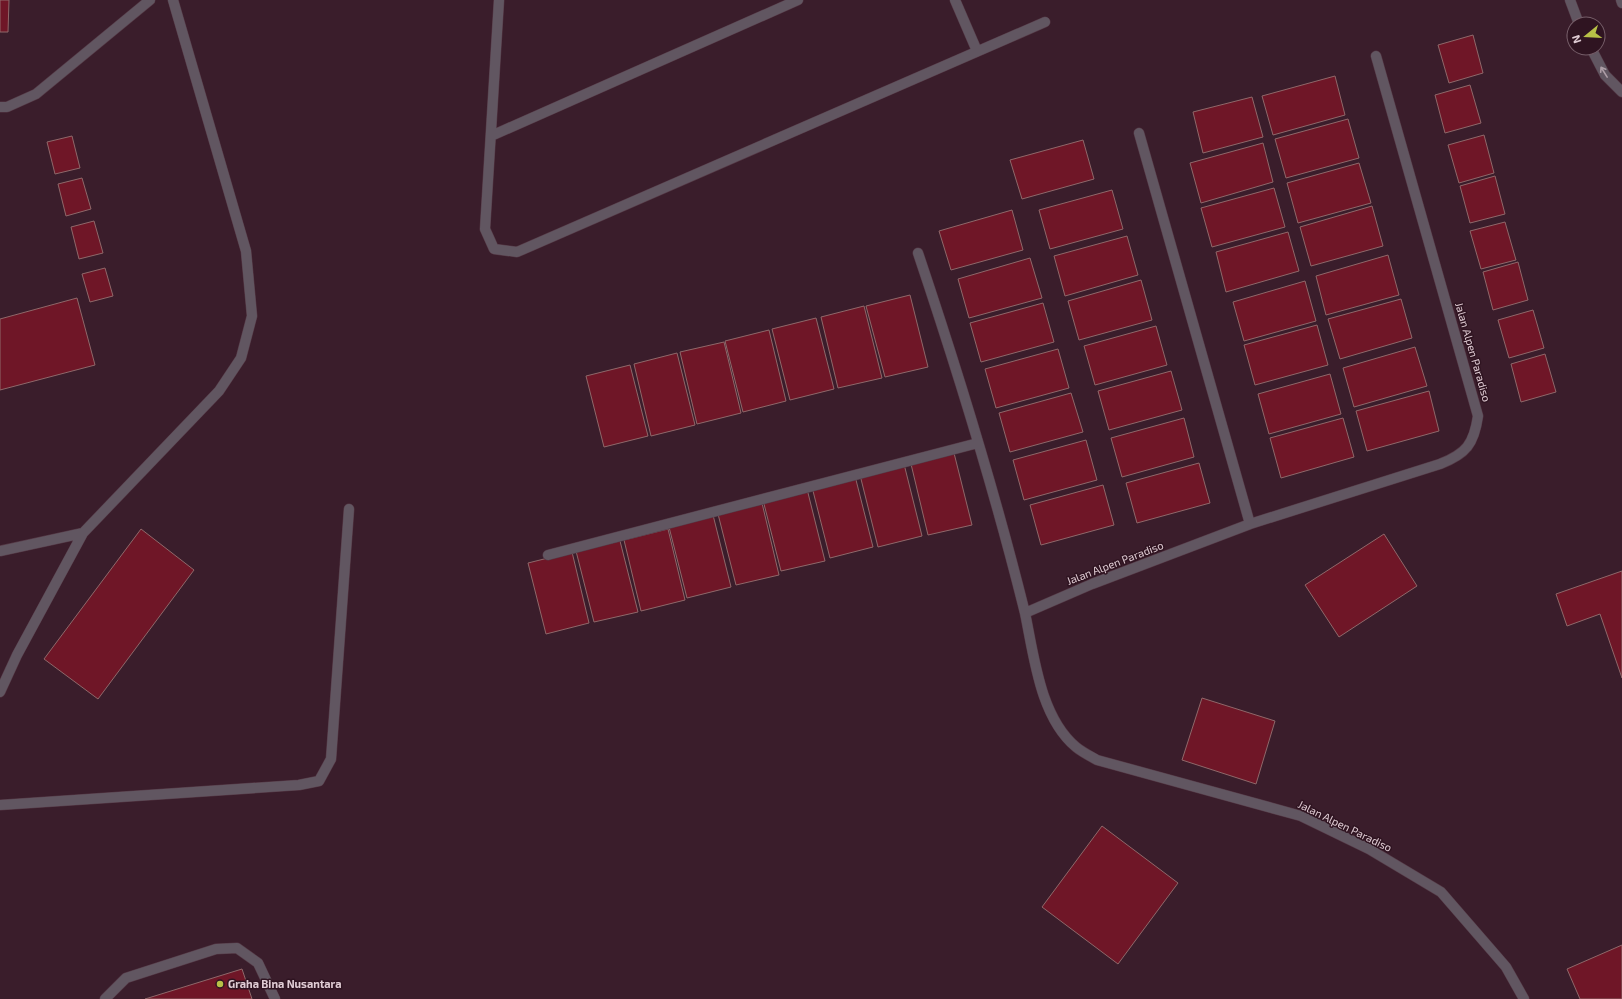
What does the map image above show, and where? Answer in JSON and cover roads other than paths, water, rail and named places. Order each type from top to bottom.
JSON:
[{"type":"street","points":[[0,107],[7,107],[36,94],[150,0]]},
{"type":"street","points":[[0,692],[17,655],[83,533],[219,391],[240,358],[252,316],[246,251],[173,0]]},
{"type":"street","points":[[499,0],[485,229],[494,249],[517,252],[1045,22]]},
{"type":"street","points":[[491,136],[798,0]]},
{"type":"street","points":[[955,0],[977,51]]},
{"type":"street","points":[[1570,0],[1576,16]]},
{"type":"street","name":"Jalan Alpen Paradiso","points":[[1376,56],[1478,416],[1475,432],[1468,446],[1456,457],[1250,524],[1092,584],[1025,613],[1037,669],[1048,706],[1060,728],[1076,747],[1097,760],[1301,816],[1369,849],[1442,892],[1506,967],[1524,999]]},
{"type":"street","points":[[1595,56],[1605,75],[1622,92]]},
{"type":"street","points":[[1139,133],[1250,524]]},
{"type":"street","points":[[918,253],[951,350],[1013,562],[1025,613]]},
{"type":"street","points":[[548,555],[978,443]]},
{"type":"street","points":[[0,806],[299,785],[320,781],[331,759],[350,509]]},
{"type":"street","points":[[0,550],[83,533]]},
{"type":"street","points":[[105,999],[126,978],[216,949],[237,948],[258,963],[275,999]]},
{"type":"place","name":"Graha Bina Nusantara","points":[[220,984]]}]
